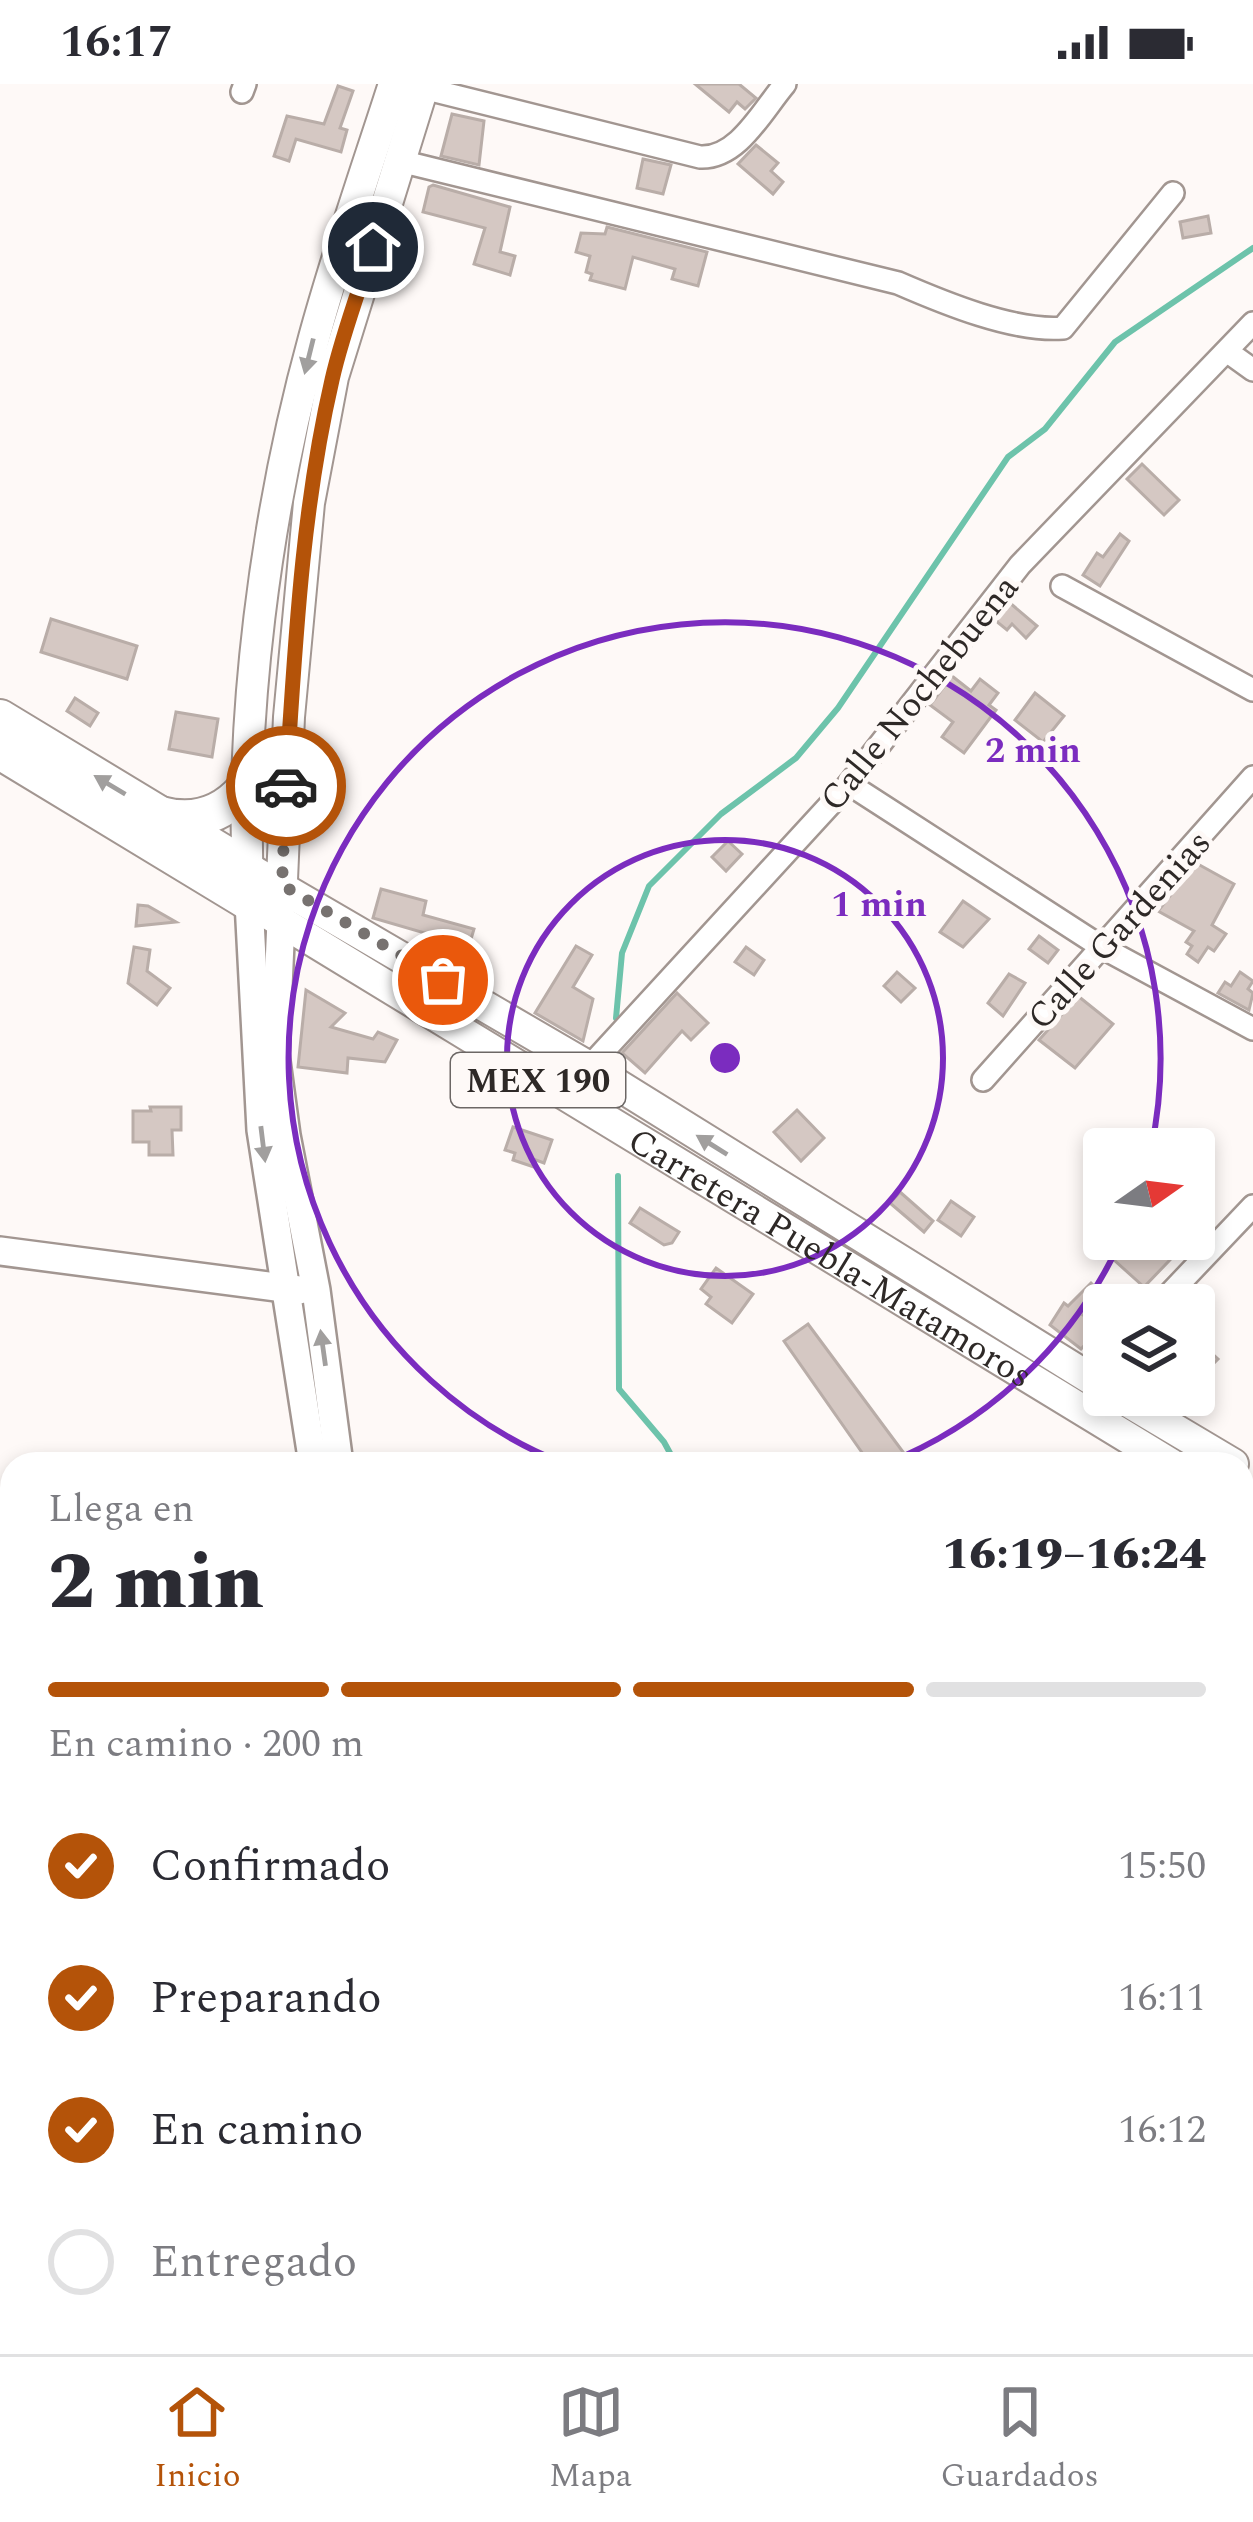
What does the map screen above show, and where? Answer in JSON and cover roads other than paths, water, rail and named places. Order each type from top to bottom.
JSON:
[{"type":"highway","name":"Carretera Puebla-Matamoros","points":[[0,718],[161,815],[247,884]]},
{"type":"highway","name":"Carretera Puebla-Matamoros","points":[[0,751],[247,884]]},
{"type":"highway","points":[[161,815],[185,819],[209,815],[229,805],[245,781]]},
{"type":"main road","points":[[281,921],[298,594],[320,437],[333,376],[400,161],[414,85]]},
{"type":"main road","points":[[247,884],[245,781],[268,566],[299,395],[414,85]]},
{"type":"main road","points":[[245,781],[287,775]]},
{"type":"main road","name":"Carretera Puebla-Matamoros","points":[[247,884],[282,885],[1083,1367]]},
{"type":"main road","name":"Carretera Puebla-Matamoros","points":[[247,884],[281,921],[1151,1452]]},
{"type":"main road","points":[[1149,1416],[1203,1452]]},
{"type":"street","points":[[414,85],[718,158],[730,150],[784,84]]},
{"type":"street","points":[[400,161],[877,278],[939,301],[1043,329],[1063,328],[1173,193]]},
{"type":"street","name":"Calle Nochebuena","points":[[589,1067],[849,784],[1020,565],[1253,323]]},
{"type":"street","points":[[1228,352],[1253,370]]},
{"type":"street","points":[[1062,586],[1253,690]]},
{"type":"street","name":"Calle Gardenias","points":[[983,1080],[1253,777]]},
{"type":"street","points":[[849,784],[1103,948],[1253,1029]]},
{"type":"street","points":[[247,884],[316,1291],[337,1452]]},
{"type":"street","points":[[281,921],[265,1006],[261,1130],[311,1452]]},
{"type":"street","points":[[1180,1284],[1253,1206]]},
{"type":"street","points":[[0,1251],[316,1291]]},
{"type":"waterway","points":[[616,1018],[622,953],[649,886],[721,814],[796,758],[838,708],[1008,457],[1045,429],[1115,342],[1253,248]]},
{"type":"waterway","points":[[618,1176],[619,1389],[669,1452]]}]
